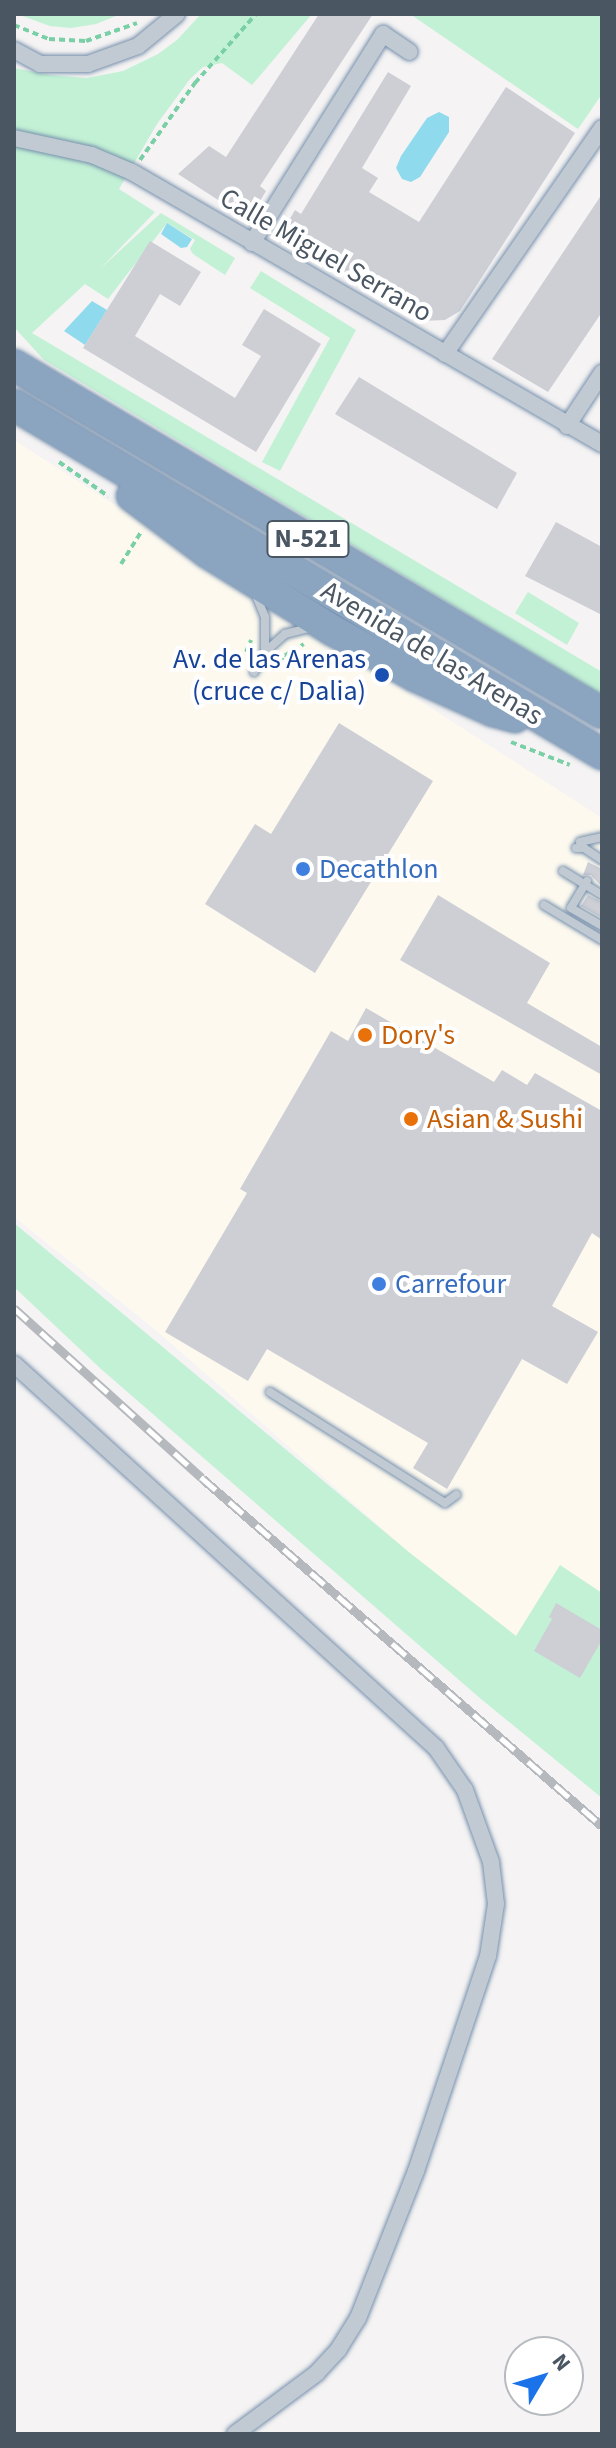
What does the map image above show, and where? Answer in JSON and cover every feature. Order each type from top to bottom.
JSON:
[{"type":"highway","name":"Avenida de las Arenas","points":[[14,365],[602,713]]},
{"type":"highway","name":"Avenida de las Arenas","points":[[14,405],[602,754]]},
{"type":"highway","points":[[101,457],[127,492],[241,575],[332,630],[415,676],[493,711],[559,728]]},
{"type":"street","points":[[14,50],[40,64],[88,64],[138,46],[177,14]]},
{"type":"street","points":[[252,243],[383,34],[410,52]]},
{"type":"street","points":[[445,354],[602,128]]},
{"type":"street","name":"Calle Miguel Serrano","points":[[14,138],[92,155],[132,172],[602,444]]},
{"type":"street","points":[[567,426],[602,373]]},
{"type":"street","points":[[14,1364],[436,1748],[465,1790],[491,1862],[496,1904],[488,1956],[416,2171],[358,2318],[339,2349],[317,2373],[235,2434]]},
{"type":"lane","points":[[241,575],[255,592],[265,617],[265,652]]},
{"type":"lane","points":[[254,672],[265,652],[285,634],[297,630],[332,630]]},
{"type":"lane","points":[[600,861],[578,845],[602,837]]},
{"type":"lane","points":[[563,871],[602,895]]},
{"type":"lane","points":[[588,885],[571,908],[602,926]]},
{"type":"lane","points":[[544,905],[602,940]]},
{"type":"lane","points":[[270,1392],[445,1503],[456,1495]]},
{"type":"path","points":[[132,172],[195,83],[256,14]]},
{"type":"path","points":[[14,25],[49,39],[86,41],[113,34],[140,21]]},
{"type":"path","points":[[121,564],[147,522]]},
{"type":"shaded area","points":[[14,440],[602,818],[602,1593],[560,1566],[516,1636],[410,1553],[152,1327],[14,1217]]},
{"type":"green space","points":[[17,14],[121,14],[96,24],[71,28],[50,26]]},
{"type":"green space","points":[[201,14],[312,14],[252,85],[222,63],[203,67],[190,79],[157,124],[119,189],[155,212],[100,269],[161,213],[235,258],[225,275],[193,254],[190,249],[195,240],[167,223],[108,299],[85,284],[32,333],[602,672],[602,695],[44,360],[14,327],[14,68],[87,78],[123,71],[158,54],[177,40]]},
{"type":"green space","points":[[410,14],[602,14],[602,94],[578,129]]},
{"type":"green space","points":[[261,271],[356,330],[280,471],[262,462],[330,338],[250,288]]},
{"type":"green space","points":[[528,592],[579,623],[567,645],[515,613]]},
{"type":"green space","points":[[14,1223],[410,1553],[516,1636],[560,1565],[602,1593],[602,1798],[481,1699],[101,1369],[14,1287]]},
{"type":"water","points":[[439,112],[449,117],[449,132],[420,177],[411,182],[402,179],[396,168],[401,156],[427,118]]},
{"type":"water","points":[[167,223],[192,239],[187,247],[181,248],[161,234]]},
{"type":"water","points":[[92,301],[107,310],[85,345],[64,331]]},
{"type":"building","points":[[319,14],[373,14],[260,186],[266,191],[249,220],[178,174],[209,146],[226,157]]},
{"type":"building","points":[[388,72],[411,86],[362,168],[378,178],[369,192],[419,222],[506,87],[575,133],[460,311],[445,320],[420,321],[281,234],[295,210],[301,214]]},
{"type":"building","points":[[602,194],[602,312],[548,392],[492,359]]},
{"type":"building","points":[[150,241],[201,272],[180,306],[160,294],[135,336],[235,398],[261,356],[242,345],[264,309],[321,344],[256,452],[83,348]]},
{"type":"building","points":[[359,377],[517,473],[497,509],[335,414]]},
{"type":"building","points":[[556,522],[602,547],[602,615],[525,576]]},
{"type":"building","name":"Decathlon","points":[[339,723],[433,781],[315,973],[205,904],[255,824],[271,834]]},
{"type":"building","points":[[588,862],[602,869],[602,887],[591,875],[583,875]]},
{"type":"building","points":[[438,895],[550,963],[527,1003],[602,1047],[602,1075],[400,960]]},
{"type":"building","points":[[588,895],[602,902],[602,918],[581,906]]},
{"type":"building","name":"Carrefour","points":[[366,1008],[494,1082],[502,1070],[527,1085],[535,1073],[602,1111],[602,1240],[592,1233],[552,1306],[598,1332],[567,1384],[522,1359],[447,1489],[413,1468],[428,1443],[267,1349],[248,1381],[165,1332],[247,1193],[240,1189],[331,1031],[348,1041]]},
{"type":"building","points":[[556,1603],[602,1630],[602,1640],[580,1678],[534,1651],[552,1619],[549,1617]]},
{"type":"railway","points":[[14,1308],[202,1478],[602,1826]]},
{"type":"place","name":"Av. de las Arenas (cruce c/ Dalia)","points":[[382,675]]},
{"type":"place","name":"Decathlon","points":[[303,869]]},
{"type":"place","name":"Dory's","points":[[365,1035]]},
{"type":"place","name":"Asian & Sushi","points":[[411,1119]]},
{"type":"place","name":"Carrefour","points":[[379,1284]]}]
